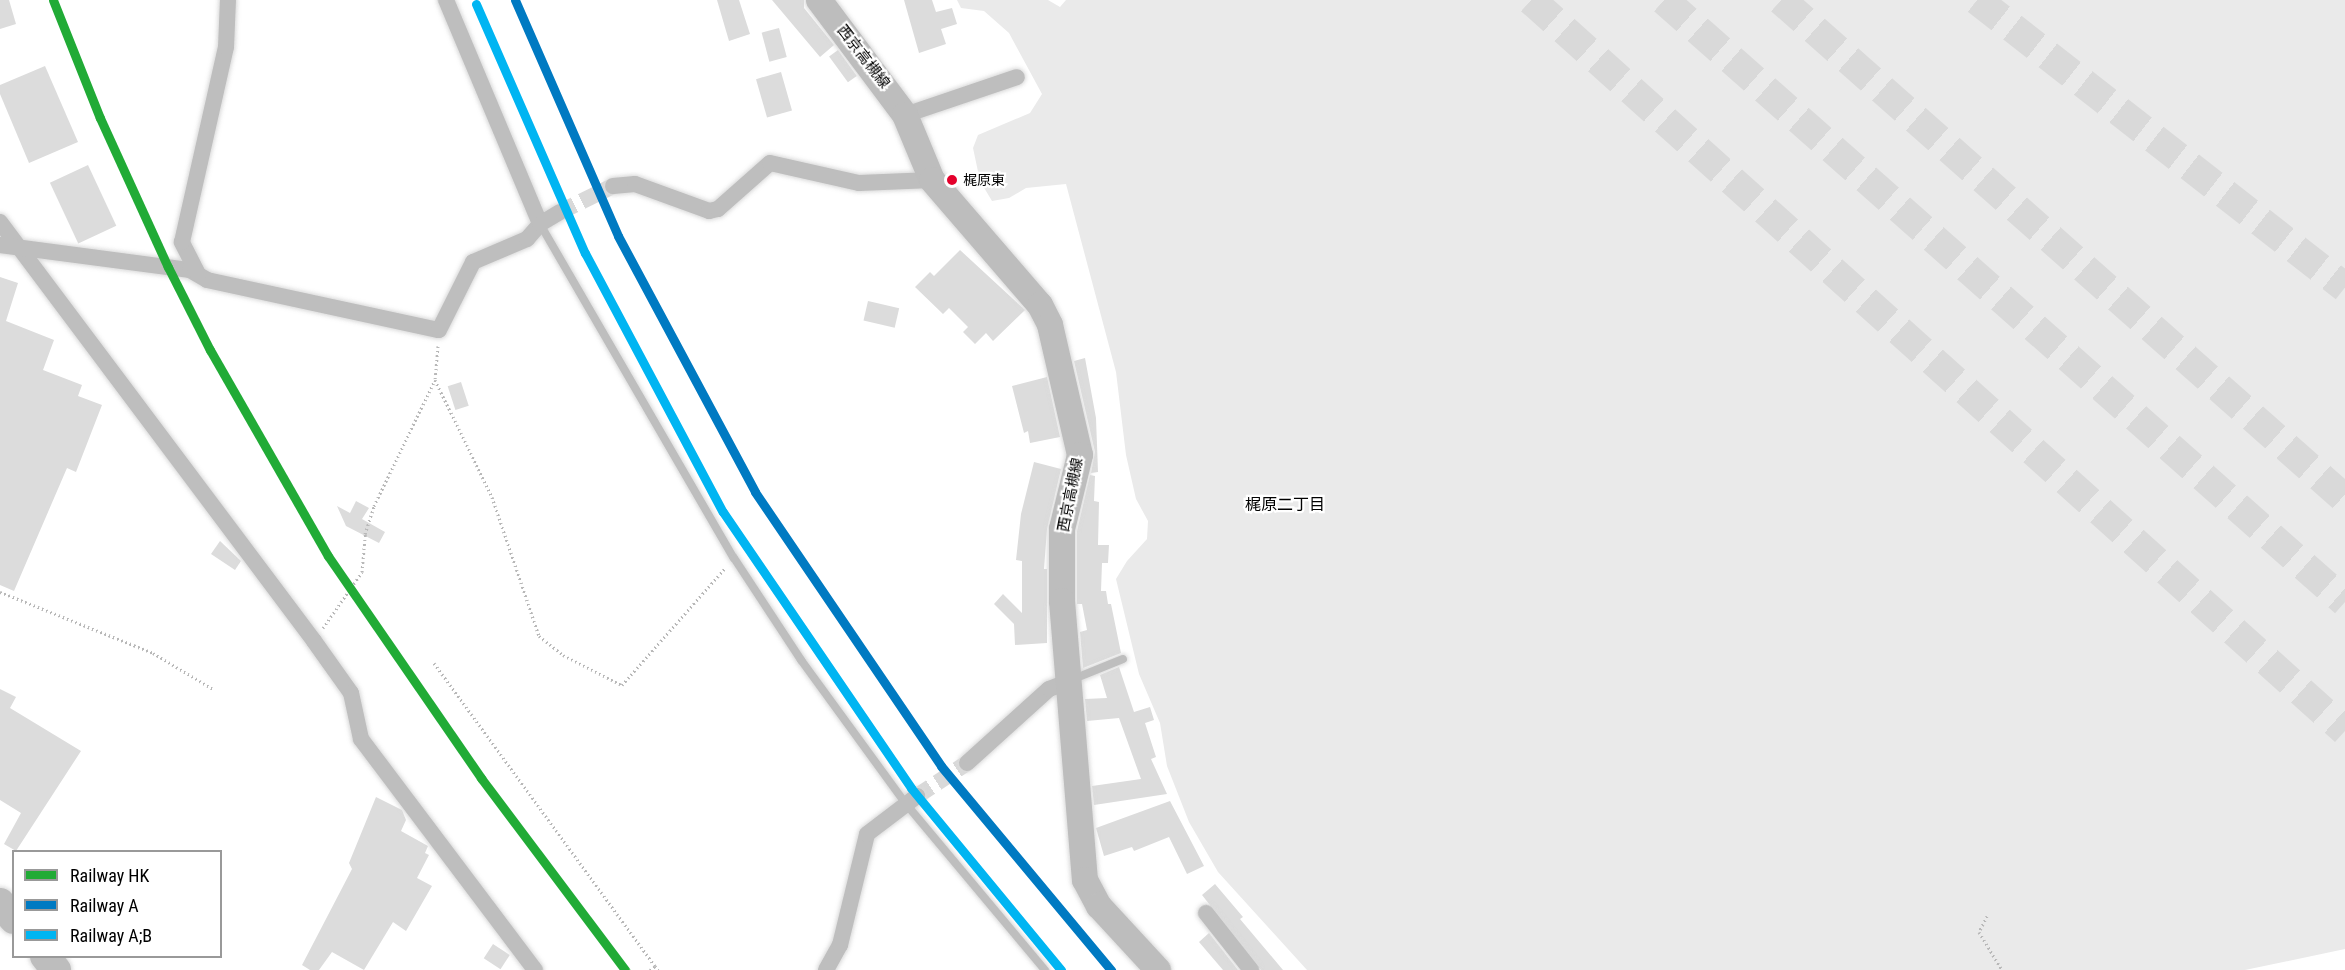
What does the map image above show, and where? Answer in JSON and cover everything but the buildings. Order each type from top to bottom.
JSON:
[{"type":"highway","points":[[0,903],[12,917]]},
{"type":"highway","points":[[46,958],[56,970]]},
{"type":"main road","name":"西京高槻線","points":[[819,0],[905,115],[932,180],[1040,305],[1060,357],[1080,455],[1062,529],[1067,682],[1085,880],[1099,906],[1158,970]]},
{"type":"street","points":[[198,274],[182,242],[226,47],[228,0]]},
{"type":"street","points":[[446,0],[540,224]]},
{"type":"street","points":[[905,115],[1017,78]]},
{"type":"street","points":[[613,186],[635,184],[710,211],[718,209],[770,163],[859,183],[932,180]]},
{"type":"street","points":[[0,245],[198,274],[207,279],[440,330],[473,262],[527,239],[540,224],[560,212]]},
{"type":"street","points":[[0,222],[351,693],[361,739],[535,970]]},
{"type":"street","points":[[967,763],[1048,689],[1067,682]]},
{"type":"street","points":[[826,970],[838,951],[867,834],[911,800]]},
{"type":"street","points":[[1206,913],[1251,970]]},
{"type":"lane","points":[[540,224],[734,558],[801,660],[1045,970]]},
{"type":"lane","points":[[1067,682],[1123,659]]},
{"type":"path","points":[[318,636],[362,572],[364,534],[374,506],[435,380],[440,330]]},
{"type":"path","points":[[435,380],[492,496],[539,636],[563,655],[622,686],[734,558]]},
{"type":"path","points":[[0,592],[153,653],[213,689]]},
{"type":"path","points":[[434,663],[656,968],[651,970]]},
{"type":"path","points":[[1988,916],[1979,932],[2002,970]]},
{"type":"shaded area","points":[[957,0],[1048,0],[1060,7],[1066,0],[2345,0],[2345,949],[2245,970],[1307,970],[1218,872],[1189,822],[1167,766],[1160,723],[1139,674],[1116,579],[1127,561],[1147,539],[1148,521],[1136,499],[1126,455],[1116,372],[1066,184],[1026,188],[1009,198],[992,201],[980,181],[973,148],[978,135],[1030,113],[1042,94],[1009,33],[984,11],[961,8]]},
{"type":"tunnel","points":[[1531,0],[2345,731]]},
{"type":"tunnel","points":[[1664,0],[2345,602]]},
{"type":"tunnel","points":[[1781,0],[2345,499]]},
{"type":"tunnel","points":[[1977,0],[2345,288]]},
{"type":"tunnel","points":[[560,212],[613,186]]},
{"type":"tunnel","points":[[917,796],[967,763]]},
{"type":"rail line","name":"HK","points":[[53,0],[100,118],[168,267],[210,350],[328,556],[481,778],[625,970]]},
{"type":"rail line","name":"A","points":[[515,0],[618,236],[755,492],[941,766],[1111,970]]},
{"type":"rail line","name":"A;B","points":[[476,4],[585,253],[723,512],[911,788],[1061,970]]},
{"type":"place","name":"梶原東","points":[[952,180]]},
{"type":"district","name":"梶原二丁目","points":[[1285,505]]}]
